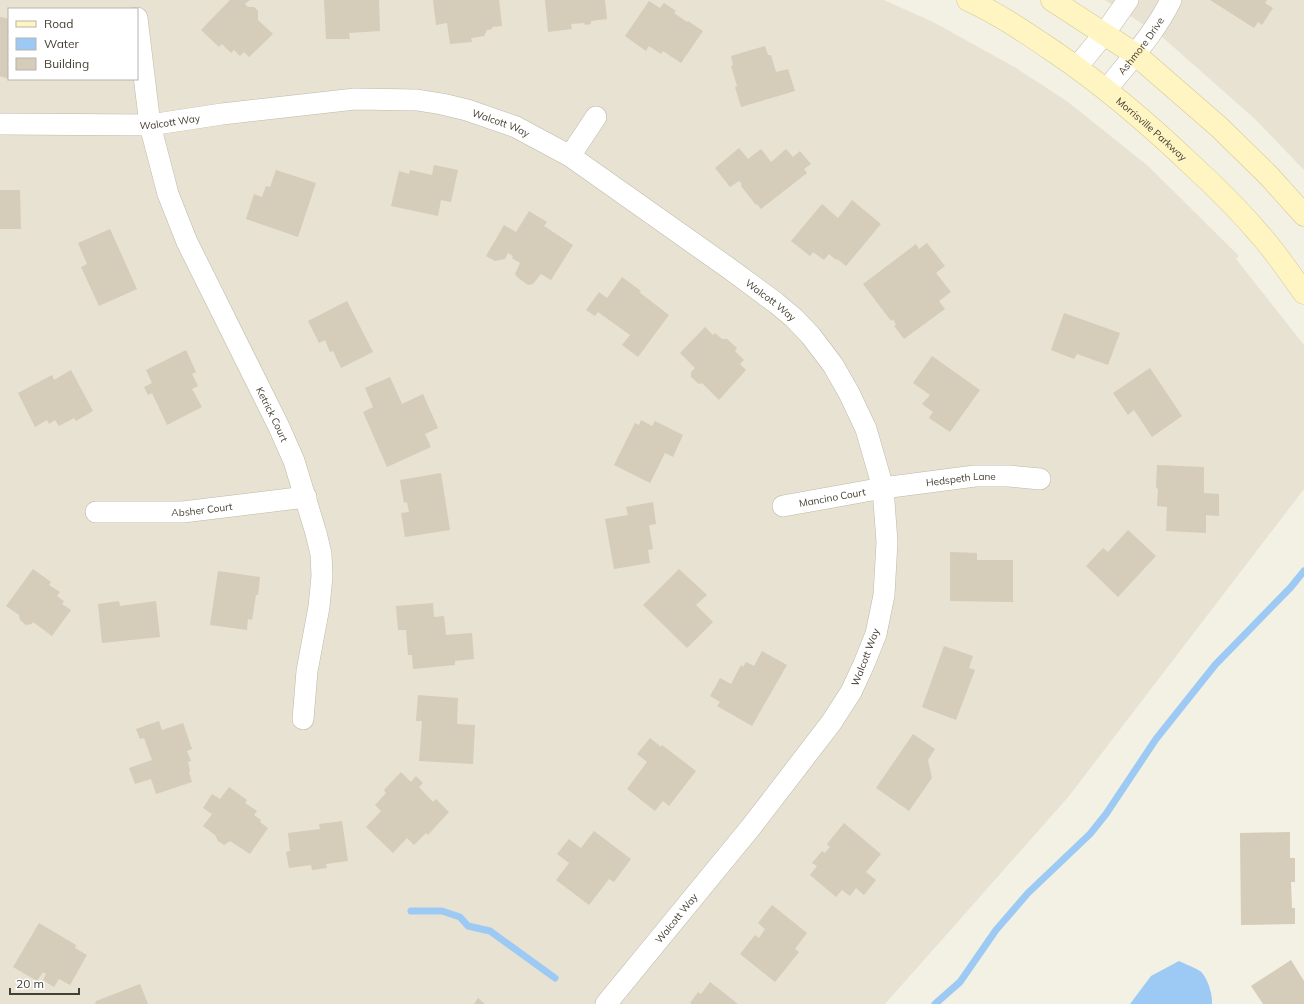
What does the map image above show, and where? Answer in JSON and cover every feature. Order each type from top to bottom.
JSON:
[{"type":"main road","name":"Morrisville Parkway","points":[[968,0],[983,7],[1077,67],[1107,90],[1169,143],[1220,192],[1262,237],[1304,293]]},
{"type":"main road","points":[[1052,0],[1135,54],[1219,128],[1269,176],[1304,215]]},
{"type":"street","points":[[1077,67],[1104,34],[1128,0]]},
{"type":"street","name":"Ashmore Drive","points":[[1107,90],[1148,37],[1171,0]]},
{"type":"street","name":"Ketrick Court","points":[[138,26],[150,125],[168,194],[187,242],[279,427],[294,461],[306,497],[321,554],[322,576],[319,607],[307,671],[303,719]]},
{"type":"street","name":"Walcott Way","points":[[0,124],[150,125],[222,114],[355,99],[417,100],[442,104],[492,117],[516,126],[570,156],[730,268],[794,318],[811,336],[833,365],[849,393],[866,429],[882,488],[887,542],[884,595],[876,634],[851,692],[831,723],[751,827],[606,1004]]},
{"type":"street","points":[[570,156],[596,117]]},
{"type":"street","name":"Hedspeth Lane","points":[[882,488],[975,476],[1009,476],[1040,479]]},
{"type":"street","name":"Mancino Court","points":[[783,506],[882,488]]},
{"type":"street","name":"Absher Court","points":[[96,512],[183,512],[306,497]]},
{"type":"shaded area","points":[[0,0],[884,0],[935,23],[1016,68],[1068,102],[1148,166],[1239,256],[1236,259],[1304,345],[1304,489],[1069,796],[885,1004],[0,1004]]},
{"type":"shaded area","points":[[1105,0],[1304,0],[1304,170],[1256,120],[1160,35]]},
{"type":"water","points":[[1179,961],[1203,973],[1212,996],[1212,1004],[1130,1004],[1151,976]]},
{"type":"building","points":[[230,0],[250,0],[245,4],[248,7],[254,7],[258,11],[258,20],[273,34],[249,57],[244,52],[240,56],[234,50],[231,53],[222,44],[219,47],[201,30]]},
{"type":"building","points":[[324,0],[379,0],[380,31],[349,33],[350,39],[326,39]]},
{"type":"building","points":[[433,0],[499,0],[502,26],[492,27],[492,29],[487,30],[484,36],[471,38],[472,42],[450,44],[447,23],[436,25]]},
{"type":"building","points":[[545,0],[605,0],[607,19],[591,21],[591,24],[585,25],[584,23],[571,24],[572,29],[548,32]]},
{"type":"building","points":[[1210,0],[1267,0],[1265,3],[1273,8],[1262,25],[1258,22],[1254,28]]},
{"type":"building","points":[[649,1],[660,8],[664,3],[676,11],[674,13],[703,31],[681,63],[663,51],[661,54],[649,46],[646,51],[625,36]]},
{"type":"building","points":[[0,17],[8,19],[8,79],[0,76]]},
{"type":"building","points":[[765,46],[768,55],[771,55],[776,72],[788,69],[795,91],[741,107],[735,87],[737,86],[731,66],[733,65],[731,56]]},
{"type":"building","points":[[739,148],[748,159],[761,149],[771,162],[786,149],[793,157],[800,151],[811,164],[804,169],[807,173],[761,209],[741,186],[742,184],[739,181],[730,187],[715,168]]},
{"type":"building","points":[[434,165],[458,170],[451,202],[441,200],[438,216],[391,206],[399,171],[409,174],[410,170],[432,175]]},
{"type":"building","points":[[276,170],[316,183],[298,237],[246,219],[254,194],[262,197],[266,186],[270,187]]},
{"type":"building","points":[[0,190],[20,190],[21,229],[0,229]]},
{"type":"building","points":[[852,200],[881,224],[846,266],[829,254],[824,260],[813,252],[810,256],[791,241],[822,204],[838,218]]},
{"type":"building","points":[[529,211],[547,222],[544,226],[573,245],[551,280],[541,274],[533,284],[528,285],[515,274],[520,263],[512,258],[513,256],[508,253],[505,259],[495,261],[486,256],[504,225],[516,232]]},
{"type":"building","points":[[110,229],[137,289],[99,306],[81,267],[87,264],[78,243]]},
{"type":"building","points":[[927,243],[945,266],[936,273],[951,292],[939,301],[945,309],[904,339],[894,326],[896,325],[893,319],[891,321],[863,284],[916,244],[919,249]]},
{"type":"building","points":[[622,277],[669,315],[638,357],[622,345],[630,335],[598,312],[595,316],[586,310],[599,292],[607,298]]},
{"type":"building","points":[[347,301],[373,352],[341,368],[333,351],[330,352],[325,340],[319,343],[308,321]]},
{"type":"building","points":[[1064,313],[1120,333],[1108,365],[1077,354],[1074,359],[1051,350]]},
{"type":"building","points":[[705,327],[713,335],[715,333],[722,339],[727,339],[737,348],[735,351],[744,360],[740,364],[746,370],[719,400],[702,383],[699,384],[691,377],[691,372],[695,368],[680,353]]},
{"type":"building","points":[[186,350],[196,372],[192,374],[198,386],[192,389],[202,407],[167,425],[152,393],[148,395],[144,387],[152,383],[146,370]]},
{"type":"building","points":[[932,356],[980,390],[950,432],[929,418],[933,412],[922,404],[930,395],[913,383]]},
{"type":"building","points":[[1150,368],[1182,416],[1152,437],[1134,410],[1128,415],[1113,393]]},
{"type":"building","points":[[71,370],[93,411],[76,421],[74,418],[59,426],[55,420],[49,424],[47,420],[35,427],[18,393],[52,375],[54,380]]},
{"type":"building","points":[[390,377],[402,404],[423,394],[438,428],[425,434],[431,447],[387,467],[363,412],[373,407],[365,388]]},
{"type":"building","points":[[641,420],[652,426],[655,421],[683,435],[673,457],[665,453],[650,483],[614,465],[635,423],[639,425]]},
{"type":"building","points":[[1157,465],[1204,467],[1204,493],[1219,494],[1219,516],[1206,515],[1206,533],[1166,531],[1167,507],[1157,506]]},
{"type":"building","points":[[441,473],[450,530],[405,537],[401,513],[409,512],[407,502],[404,503],[400,480]]},
{"type":"building","points":[[653,502],[656,524],[649,525],[653,549],[648,550],[650,563],[614,569],[605,519],[628,515],[626,507]]},
{"type":"building","points":[[1128,530],[1156,556],[1118,597],[1086,566],[1103,548],[1108,552]]},
{"type":"building","points":[[950,552],[977,553],[977,560],[1013,560],[1013,602],[950,601]]},
{"type":"building","points":[[33,569],[51,582],[49,585],[60,592],[57,596],[64,601],[62,604],[71,610],[52,636],[33,622],[32,624],[26,625],[20,620],[19,615],[6,606]]},
{"type":"building","points":[[679,569],[707,595],[696,605],[713,622],[687,648],[643,605]]},
{"type":"building","points":[[218,571],[260,577],[258,595],[256,595],[252,620],[248,619],[247,630],[210,625]]},
{"type":"building","points":[[119,601],[120,606],[156,601],[160,637],[102,643],[98,604]]},
{"type":"building","points":[[433,603],[434,617],[444,616],[446,635],[472,633],[474,659],[455,661],[455,665],[413,669],[412,655],[408,655],[406,630],[398,630],[396,606]]},
{"type":"building","points":[[944,646],[973,656],[969,668],[975,670],[956,720],[922,707]]},
{"type":"building","points":[[762,651],[787,665],[752,726],[717,706],[720,702],[710,696],[720,678],[731,684],[741,665],[743,667],[746,662],[754,666]]},
{"type":"building","points":[[418,695],[458,698],[457,724],[475,725],[473,764],[419,761],[422,721],[416,721]]},
{"type":"building","points":[[159,721],[162,730],[183,723],[192,749],[187,751],[191,761],[188,762],[192,782],[156,794],[151,779],[135,784],[129,768],[152,760],[144,738],[140,739],[136,729]]},
{"type":"building","points":[[913,734],[935,749],[928,760],[932,778],[909,811],[876,788]]},
{"type":"building","points":[[650,738],[661,747],[662,745],[696,771],[669,806],[663,801],[655,811],[627,789],[647,762],[637,754]]},
{"type":"building","points":[[401,772],[411,782],[416,776],[423,783],[419,787],[433,802],[436,799],[449,812],[428,835],[426,833],[414,845],[407,838],[393,853],[366,827],[381,811],[375,805],[386,793],[384,790]]},
{"type":"building","points":[[229,787],[247,800],[245,803],[257,811],[254,815],[268,828],[250,854],[230,841],[224,845],[218,841],[215,835],[203,826],[212,814],[203,808],[212,794],[220,799]]},
{"type":"building","points":[[342,821],[348,861],[326,864],[327,868],[312,870],[311,865],[289,868],[286,852],[290,851],[288,833],[320,829],[319,824]]},
{"type":"building","points":[[844,823],[881,854],[866,872],[876,880],[864,895],[856,888],[850,896],[842,890],[836,897],[810,875],[817,866],[812,863],[822,851],[825,853],[830,847],[827,844]]},
{"type":"building","points":[[594,831],[631,859],[614,882],[609,879],[589,905],[556,880],[569,863],[557,854],[569,839],[581,848]]},
{"type":"building","points":[[1290,832],[1290,858],[1295,858],[1295,882],[1291,882],[1292,908],[1295,908],[1295,924],[1241,925],[1240,833]]},
{"type":"building","points":[[772,905],[807,933],[795,949],[799,952],[775,982],[740,954],[755,935],[759,938],[765,929],[758,923]]},
{"type":"building","points":[[39,923],[76,945],[75,948],[87,955],[70,985],[59,979],[54,987],[43,980],[46,974],[43,972],[37,981],[13,967]]},
{"type":"building","points":[[1291,960],[1304,981],[1304,1004],[1263,1004],[1251,986]]},
{"type":"building","points":[[710,982],[738,1004],[690,1003],[698,992],[701,994]]},
{"type":"building","points":[[140,984],[148,1004],[95,1004],[96,1001]]},
{"type":"building","points":[[478,998],[485,1004],[474,1004]]},
{"type":"waterway","points":[[935,1004],[960,982],[996,930],[1028,893],[1090,834],[1106,814],[1156,739],[1215,665],[1291,587],[1304,571]]},
{"type":"waterway","points":[[411,911],[442,911],[460,917],[468,926],[490,931],[555,978]]}]
